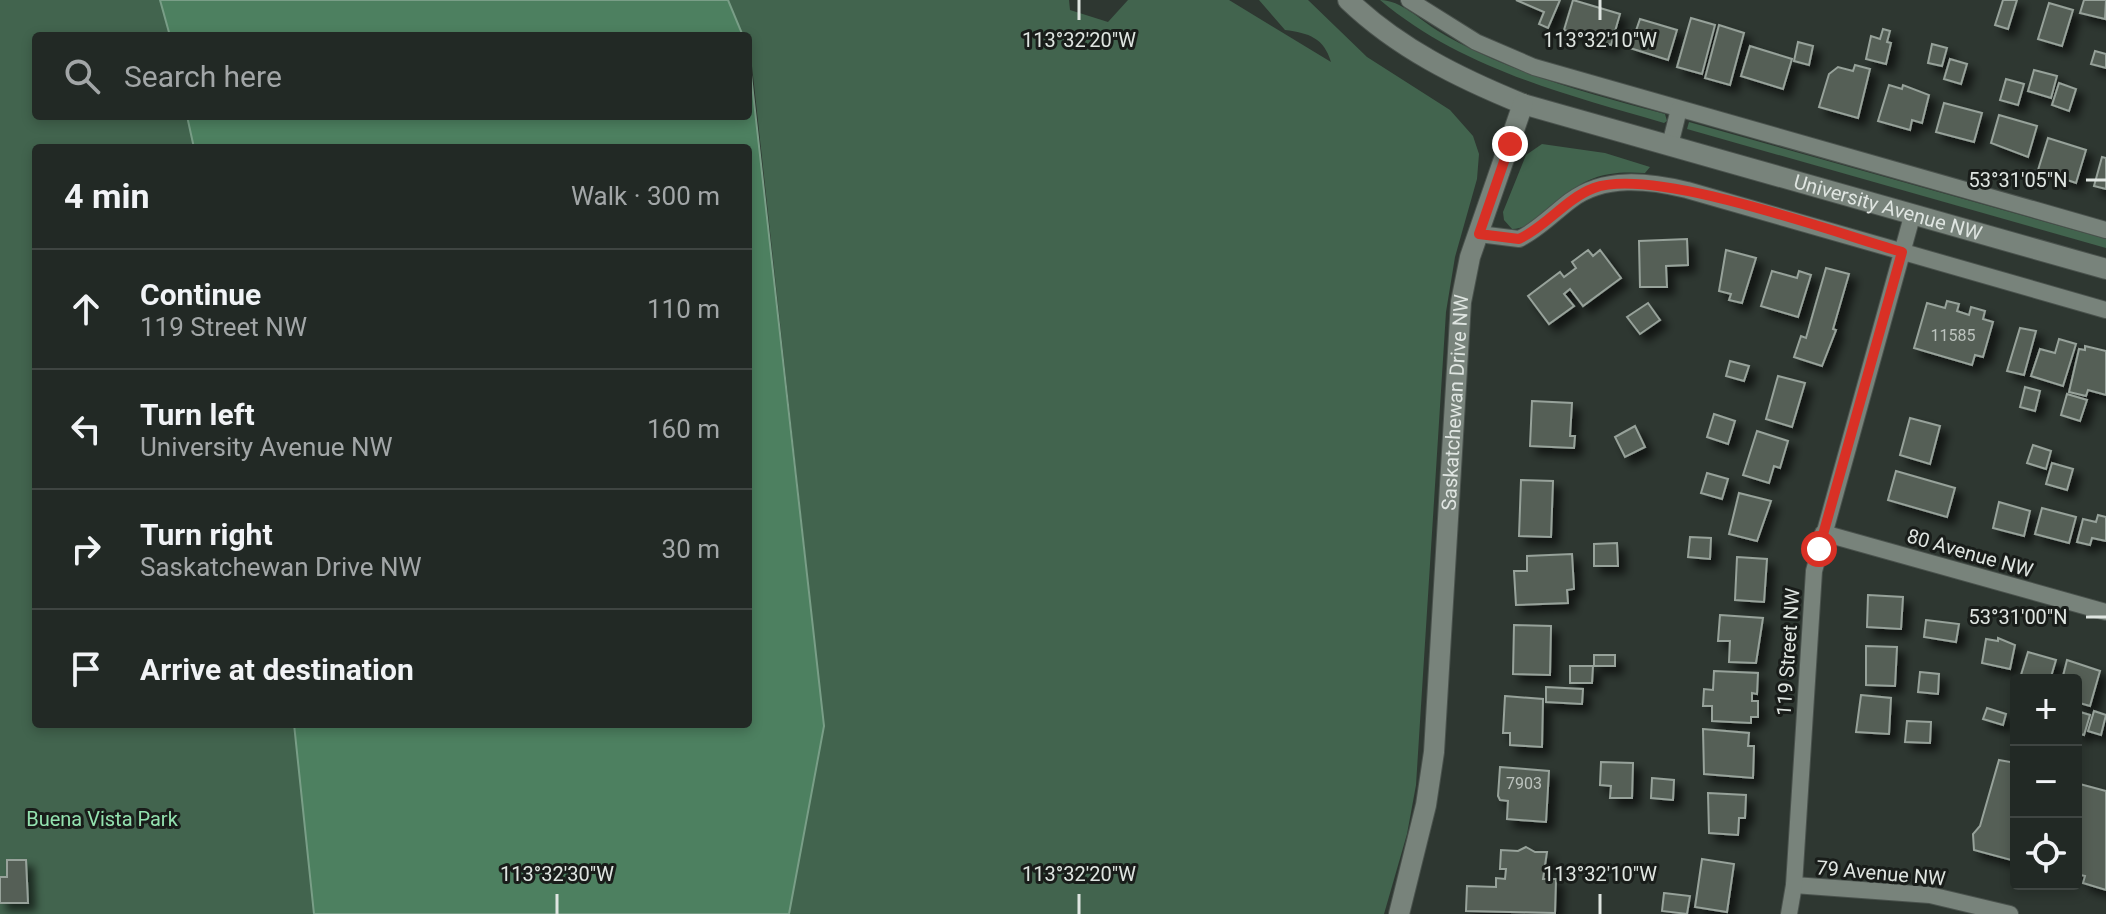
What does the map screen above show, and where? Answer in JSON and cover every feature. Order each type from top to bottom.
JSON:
[{"type":"street","points":[[1348,0],[1408,47],[1448,71],[1523,104]]},
{"type":"street","name":"University Avenue NW","points":[[1409,0],[1476,42],[1534,67],[2106,230]]},
{"type":"street","name":"University Avenue NW","points":[[1523,104],[2106,269]]},
{"type":"street","name":"Saskatchewan Drive NW","points":[[1399,914],[1426,805],[1434,752],[1461,302],[1479,234],[1523,104]]},
{"type":"street","points":[[1670,145],[1679,109]]},
{"type":"street","name":"University Avenue NW","points":[[1479,234],[1519,239],[1584,192],[1609,184],[1639,182],[1687,190],[2106,310]]},
{"type":"street","name":"119 Street NW","points":[[1789,914],[1794,885],[1809,613],[1823,533],[1913,213]]},
{"type":"street","name":"80 Avenue NW","points":[[1823,533],[2106,612]]},
{"type":"street","name":"79 Avenue NW","points":[[1794,885],[1930,895],[2010,914]]},
{"type":"green space","name":"Buena Vista Park","points":[[0,0],[161,0],[169,32],[32,32],[32,120],[188,120],[193,144],[32,144],[32,728],[294,728],[314,914],[0,914]]},
{"type":"green space","points":[[728,0],[1069,0],[1070,10],[1108,22],[1128,0],[1229,0],[1331,62],[1320,42],[1308,35],[1285,30],[1259,0],[1308,0],[1367,57],[1450,110],[1473,136],[1479,154],[1477,179],[1455,257],[1446,312],[1416,785],[1407,834],[1384,914],[789,914],[824,726],[752,66],[752,32],[741,32]]},
{"type":"green space","points":[[1380,0],[1403,7],[1438,31],[1492,59],[1548,80],[1665,114],[1667,121],[1664,123],[1589,101],[1479,61],[1411,24]]},
{"type":"green space","points":[[1689,122],[2106,239],[2106,248],[1687,129]]},
{"type":"green space","points":[[1542,144],[1605,153],[1650,167],[1645,173],[1616,173],[1587,181],[1540,217],[1521,228],[1512,229],[1504,220],[1503,212],[1526,155]]},
{"type":"shaded area","points":[[160,0],[728,0],[741,32],[169,32]]},
{"type":"shaded area","points":[[752,84],[824,726],[789,914],[314,914],[294,728],[752,728],[752,144],[193,144],[188,120],[752,120]]},
{"type":"building","points":[[1516,0],[1560,0],[1548,28],[1539,24],[1544,12]]},
{"type":"building","points":[[1573,0],[1620,14],[1611,45],[1564,30]]},
{"type":"building","points":[[2003,0],[2017,0],[2008,29],[1995,25]]},
{"type":"building","points":[[2084,0],[2106,0],[2105,19],[2080,13]]},
{"type":"building","points":[[2049,3],[2073,10],[2062,46],[2038,39]]},
{"type":"building","points":[[1691,18],[1715,25],[1702,74],[1677,67]]},
{"type":"building","points":[[1640,19],[1677,30],[1668,60],[1630,48]]},
{"type":"building","points":[[1719,25],[1744,33],[1730,85],[1705,78]]},
{"type":"building","points":[[1883,29],[1890,31],[1887,42],[1891,43],[1886,64],[1866,59],[1871,36],[1880,39]]},
{"type":"building","points":[[1798,42],[1813,46],[1809,65],[1794,61]]},
{"type":"building","points":[[1932,44],[1947,48],[1942,66],[1928,63]]},
{"type":"building","points":[[1750,46],[1792,59],[1783,89],[1741,76]]},
{"type":"building","points":[[2095,51],[2106,54],[2106,68],[2091,64]]},
{"type":"building","points":[[1950,59],[1967,64],[1961,84],[1944,79]]},
{"type":"building","points":[[1855,65],[1870,69],[1858,118],[1819,107],[1829,74],[1838,67],[1853,71]]},
{"type":"building","points":[[2034,70],[2057,76],[2051,98],[2028,91]]},
{"type":"building","points":[[2006,79],[2024,84],[2018,105],[2000,100]]},
{"type":"building","points":[[2059,83],[2076,89],[2069,111],[2052,105]]},
{"type":"building","points":[[1889,85],[1902,89],[1903,85],[1929,95],[1922,123],[1912,120],[1910,130],[1878,121]]},
{"type":"building","points":[[1944,103],[1982,113],[1974,142],[1936,132]]},
{"type":"building","points":[[1999,115],[2037,126],[2028,157],[1991,143]]},
{"type":"building","points":[[2048,138],[2086,150],[2076,183],[2038,170]]},
{"type":"building","points":[[2102,157],[2106,158],[2106,189],[2094,186]]},
{"type":"building","points":[[1687,239],[1688,265],[1666,266],[1667,287],[1640,287],[1639,241]]},
{"type":"building","points":[[1588,250],[1593,256],[1600,250],[1621,278],[1583,306],[1570,289],[1564,294],[1574,306],[1549,324],[1528,296],[1560,272],[1564,277],[1576,268],[1572,262]]},
{"type":"building","points":[[1726,250],[1756,258],[1742,303],[1729,300],[1731,294],[1719,291]]},
{"type":"building","points":[[1826,268],[1849,274],[1833,329],[1836,330],[1822,366],[1794,357],[1801,336],[1806,338]]},
{"type":"building","points":[[1772,271],[1797,278],[1799,271],[1811,275],[1798,317],[1761,306]]},
{"type":"building","points":[[1947,301],[1959,304],[1957,311],[1969,315],[1971,307],[1985,311],[1983,319],[1993,322],[1983,357],[1975,355],[1972,365],[1914,348],[1927,303],[1945,308]]},
{"type":"building","points":[[1648,303],[1660,320],[1640,334],[1627,317]]},
{"type":"building","points":[[2020,328],[2036,331],[2024,375],[2007,371]]},
{"type":"building","points":[[2059,339],[2076,344],[2063,386],[2031,376],[2040,349],[2055,353]]},
{"type":"building","points":[[2085,346],[2106,351],[2106,395],[2088,390],[2086,396],[2069,392],[2079,349],[2085,350]]},
{"type":"building","points":[[1730,361],[1749,366],[1744,381],[1726,376]]},
{"type":"building","points":[[1778,376],[1805,383],[1792,427],[1766,419]]},
{"type":"building","points":[[2025,387],[2040,391],[2035,411],[2020,407]]},
{"type":"building","points":[[2067,394],[2087,400],[2080,421],[2061,415]]},
{"type":"building","points":[[1532,401],[1572,403],[1570,436],[1575,436],[1574,448],[1530,446]]},
{"type":"building","points":[[1714,414],[1735,421],[1728,444],[1707,437]]},
{"type":"building","points":[[1910,418],[1940,426],[1930,464],[1900,455]]},
{"type":"building","points":[[1635,426],[1645,447],[1625,457],[1615,437]]},
{"type":"building","points":[[1757,431],[1788,441],[1780,468],[1774,466],[1769,483],[1743,475]]},
{"type":"building","points":[[2033,445],[2051,451],[2046,469],[2027,463]]},
{"type":"building","points":[[2052,463],[2073,469],[2067,490],[2046,484]]},
{"type":"building","points":[[1896,471],[1955,488],[1947,517],[1888,500]]},
{"type":"building","points":[[1707,473],[1728,479],[1722,499],[1701,493]]},
{"type":"building","points":[[1521,480],[1553,481],[1551,537],[1519,536]]},
{"type":"building","points":[[1739,493],[1771,501],[1757,541],[1729,534]]},
{"type":"building","points":[[1999,502],[2030,511],[2024,536],[1993,528]]},
{"type":"building","points":[[2042,508],[2076,517],[2069,543],[2035,534]]},
{"type":"building","points":[[2098,515],[2106,517],[2106,541],[2092,538],[2090,545],[2077,542],[2083,519],[2096,522]]},
{"type":"building","points":[[1690,537],[1711,538],[1710,559],[1688,557]]},
{"type":"building","points":[[1617,543],[1618,566],[1594,566],[1594,544]]},
{"type":"building","points":[[1572,554],[1574,589],[1567,590],[1568,603],[1516,605],[1514,571],[1527,571],[1527,556]]},
{"type":"building","points":[[1737,557],[1767,559],[1764,602],[1735,600]]},
{"type":"building","points":[[1868,595],[1903,597],[1901,629],[1867,627]]},
{"type":"building","points":[[1720,615],[1763,618],[1756,663],[1729,662],[1730,641],[1718,641]]},
{"type":"building","points":[[1926,620],[1959,624],[1956,642],[1924,637]]},
{"type":"building","points":[[1514,625],[1551,626],[1550,675],[1513,674]]},
{"type":"building","points":[[1998,638],[2015,645],[2010,669],[1982,663],[1986,639],[1998,641]]},
{"type":"building","points":[[1866,646],[1897,647],[1895,686],[1866,685]]},
{"type":"building","points":[[2028,652],[2056,660],[2052,674],[2021,674]]},
{"type":"building","points":[[1594,655],[1615,655],[1615,666],[1594,666]]},
{"type":"building","points":[[2067,660],[2100,671],[2090,706],[2082,704],[2082,674],[2064,674]]},
{"type":"building","points":[[1570,666],[1593,666],[1592,683],[1570,683]]},
{"type":"building","points":[[1714,671],[1758,673],[1757,694],[1752,693],[1752,701],[1758,701],[1758,717],[1751,717],[1751,723],[1712,721],[1712,706],[1703,706],[1704,689],[1713,690]]},
{"type":"building","points":[[1920,672],[1939,674],[1938,694],[1918,692]]},
{"type":"building","points":[[1546,687],[1583,689],[1582,704],[1546,702]]},
{"type":"building","points":[[1861,695],[1891,698],[1889,734],[1856,732]]},
{"type":"building","points":[[1505,696],[1543,699],[1542,747],[1510,745],[1510,733],[1503,733]]},
{"type":"building","points":[[1987,708],[2006,714],[2003,725],[1983,719]]},
{"type":"building","points":[[2094,711],[2106,715],[2101,735],[2088,731]]},
{"type":"building","points":[[2082,713],[2090,715],[2082,734]]},
{"type":"building","points":[[1907,721],[1931,722],[1930,743],[1905,742]]},
{"type":"building","points":[[1703,729],[1749,733],[1748,746],[1754,746],[1753,778],[1704,774]]},
{"type":"building","points":[[1999,760],[2010,762],[2010,860],[1974,850],[1973,834],[1980,826]]},
{"type":"building","points":[[1601,762],[1633,763],[1632,798],[1610,798],[1611,786],[1600,785]]},
{"type":"building","points":[[1500,767],[1549,771],[1546,822],[1507,819],[1508,801],[1500,800],[1498,796]]},
{"type":"building","points":[[1652,778],[1674,780],[1673,800],[1651,798]]},
{"type":"building","points":[[2082,785],[2106,791],[2106,890],[2083,883],[2085,876],[2082,875]]},
{"type":"building","points":[[1708,793],[1746,795],[1745,818],[1739,818],[1738,835],[1709,833]]},
{"type":"building","points":[[1526,847],[1535,852],[1547,852],[1543,879],[1556,879],[1555,913],[1466,911],[1467,886],[1496,887],[1496,878],[1505,879],[1506,869],[1500,869],[1501,850],[1518,851]]},
{"type":"building","points":[[1702,859],[1734,864],[1727,912],[1695,907]]},
{"type":"building","points":[[7,860],[26,860],[28,903],[0,903],[0,877],[7,877]]},
{"type":"building","points":[[1664,893],[1690,896],[1687,914],[1662,911]]},
{"type":"route","points":[[1510,144],[1479,234],[1519,239],[1584,192],[1609,184],[1639,182],[1687,190],[1902,252],[1819,549]]}]
